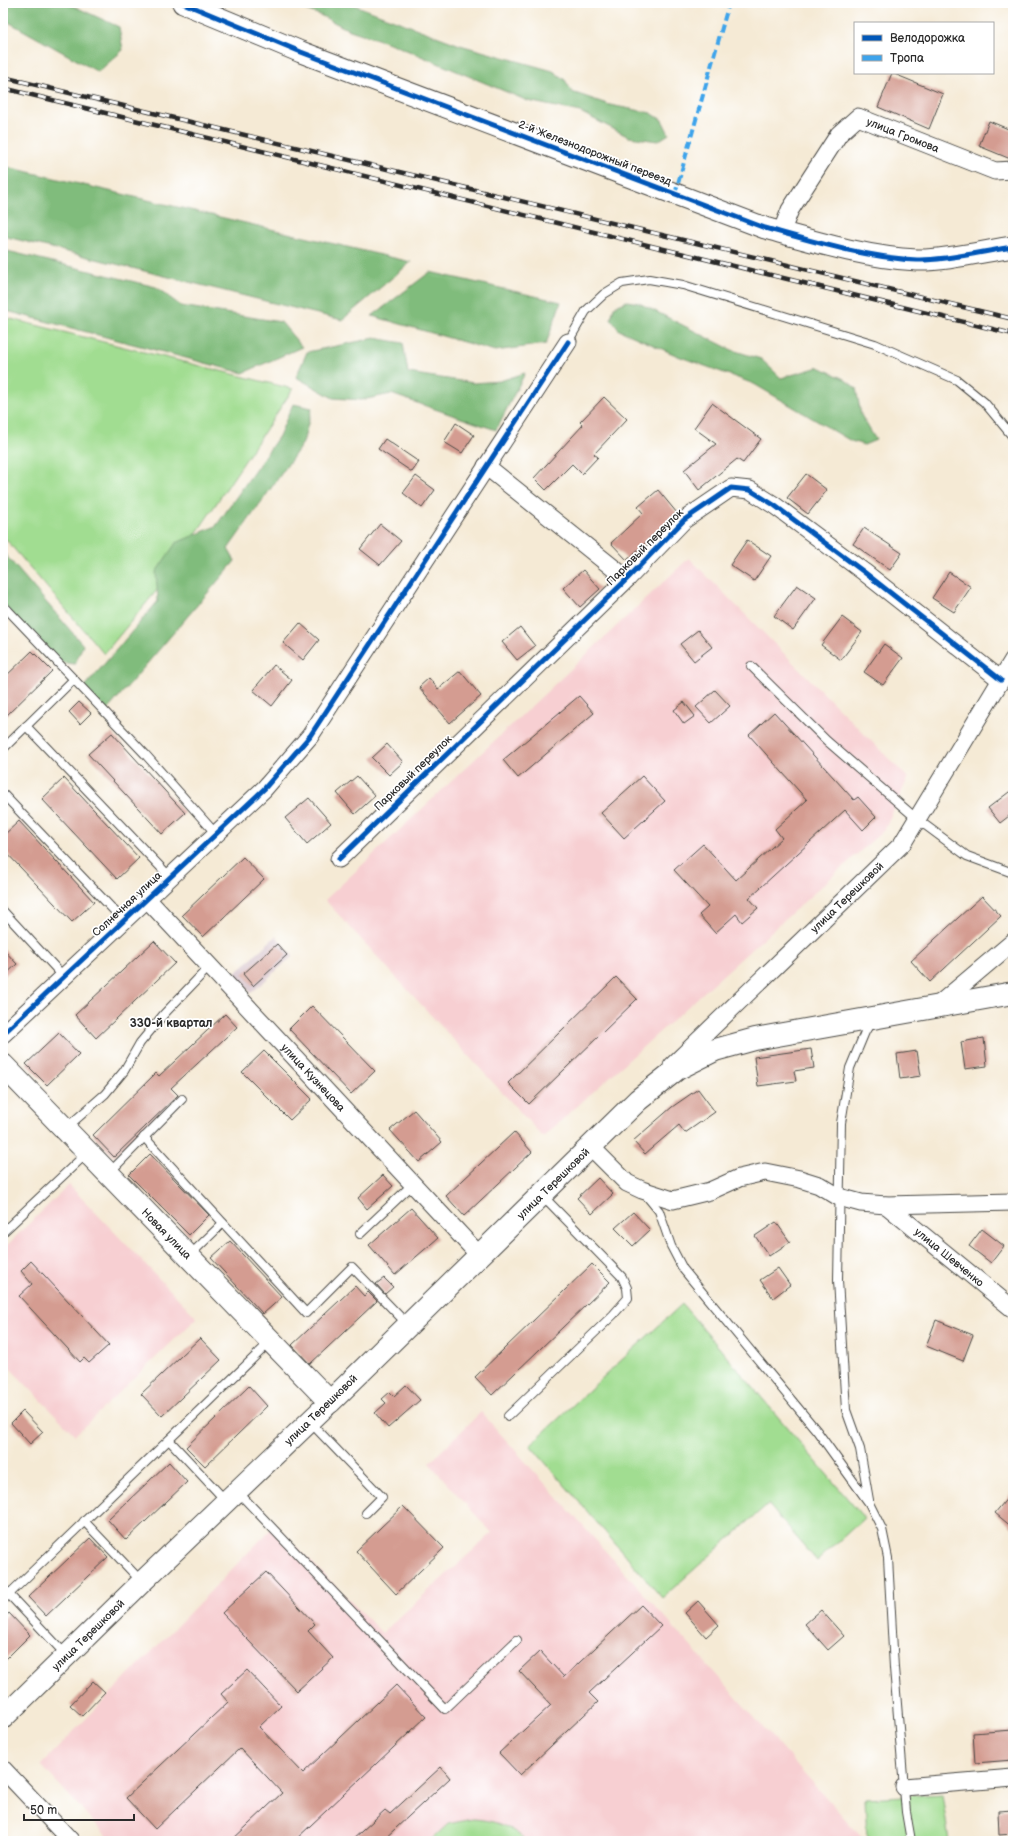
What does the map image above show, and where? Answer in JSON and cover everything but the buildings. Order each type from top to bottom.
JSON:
[{"type":"main road","name":"улица Терешковой","points":[[330,1402],[638,1100],[677,1069],[715,1050],[755,1039],[1013,993]]},
{"type":"main road","name":"Новая улица","points":[[3,1065],[330,1402]]},
{"type":"street","name":"2-й Железнодорожный переезд","points":[[183,3],[301,52],[781,233],[833,246],[898,258],[918,260],[1013,247]]},
{"type":"street","name":"улица Громова","points":[[781,233],[790,210],[839,134],[858,117],[995,171],[1013,170]]},
{"type":"street","points":[[486,466],[568,342]]},
{"type":"street","name":"Парковый переулок","points":[[486,466],[627,579]]},
{"type":"street","name":"Солнечная улица","points":[[3,1034],[264,789],[310,736],[486,466]]},
{"type":"street","name":"Парковый переулок","points":[[339,859],[627,579],[684,520],[731,488],[750,490],[774,505],[864,572],[1001,680]]},
{"type":"street","name":"улица Терешковой","points":[[638,1100],[902,844],[1013,660]]},
{"type":"street","name":"улица Кузнецова","points":[[148,899],[480,1256]]},
{"type":"street","points":[[937,1007],[1013,942]]},
{"type":"street","points":[[591,1147],[627,1183],[642,1190],[674,1200],[710,1191],[738,1178],[765,1172],[800,1179],[819,1185],[839,1197],[861,1203],[886,1205],[1013,1202]]},
{"type":"street","name":"улица Шевченко","points":[[886,1205],[1013,1309]]},
{"type":"street","name":"улица Терешковой","points":[[3,1718],[66,1655],[330,1402]]},
{"type":"street","points":[[3,1769],[71,1841]]},
{"type":"street","points":[[904,1787],[1013,1778]]},
{"type":"lane","points":[[568,342],[586,311],[604,294],[622,283],[649,279],[683,285],[875,344],[957,380],[984,402],[1013,437]]},
{"type":"lane","points":[[3,605],[145,754],[216,834]]},
{"type":"lane","points":[[751,666],[827,741],[917,819],[967,856],[1013,873]]},
{"type":"lane","points":[[3,749],[74,679]]},
{"type":"lane","points":[[26,726],[170,877]]},
{"type":"lane","points":[[3,794],[124,921]]},
{"type":"lane","points":[[3,911],[64,977]]},
{"type":"lane","points":[[65,1129],[106,1094],[124,1071],[140,1043],[210,966]]},
{"type":"lane","points":[[869,1503],[860,1449],[846,1410],[838,1280],[841,1124],[850,1068],[865,1032],[873,1018]]},
{"type":"lane","points":[[109,1174],[182,1099]]},
{"type":"lane","points":[[144,1137],[306,1313],[352,1267],[408,1326]]},
{"type":"lane","points":[[3,1232],[88,1153]]},
{"type":"lane","points":[[360,1234],[413,1184]]},
{"type":"lane","points":[[642,1190],[659,1211],[671,1246],[682,1269],[817,1431],[869,1503],[882,1529],[888,1558],[894,1668],[904,1787],[911,1841]]},
{"type":"lane","points":[[508,1416],[613,1315],[628,1298],[627,1288],[622,1278],[542,1195]]},
{"type":"lane","points":[[188,1256],[222,1223]]},
{"type":"lane","points":[[66,1655],[5,1594],[84,1521],[271,1342]]},
{"type":"lane","points":[[310,1422],[382,1497],[366,1513]]},
{"type":"lane","points":[[169,1440],[232,1496],[445,1709],[517,1640]]},
{"type":"lane","points":[[84,1521],[142,1582]]},
{"type":"shaded area","points":[[689,558],[908,778],[885,829],[543,1137],[325,900]]},
{"type":"shaded area","points":[[276,936],[293,956],[251,993],[234,974]]},
{"type":"shaded area","points":[[69,1185],[197,1318],[75,1435],[3,1361],[3,1249]]},
{"type":"shaded area","points":[[481,1412],[865,1841],[111,1841],[41,1765],[275,1525],[382,1633],[492,1533],[429,1463]]},
{"type":"green space","points":[[3,3],[67,3],[119,27],[123,50],[98,72],[3,19]]},
{"type":"green space","points":[[286,3],[349,3],[460,45],[553,71],[565,80],[572,92],[610,105],[651,113],[662,120],[669,134],[658,141],[629,137],[580,112],[528,101],[392,44],[347,29],[320,15]]},
{"type":"green space","points":[[3,166],[411,262],[342,320],[3,236]]},
{"type":"green space","points":[[3,250],[156,287],[181,306],[281,322],[302,347],[243,373],[3,310]]},
{"type":"green space","points":[[430,272],[561,302],[546,344],[495,351],[372,316]]},
{"type":"green space","points":[[627,301],[639,303],[732,350],[761,359],[781,378],[819,367],[844,379],[856,388],[861,415],[876,440],[864,445],[851,441],[754,384],[678,356],[619,330],[611,319],[614,307]]},
{"type":"green space","points":[[3,317],[293,389],[163,583],[104,654],[3,536]]},
{"type":"green space","points":[[375,338],[403,343],[408,373],[474,383],[500,381],[525,373],[496,430],[391,394],[362,400],[333,398],[296,377],[307,352]]},
{"type":"green space","points":[[293,404],[312,408],[303,443],[228,549],[235,561],[104,714],[82,690],[158,601],[156,572],[176,543],[216,526],[279,436]]},
{"type":"green space","points":[[3,552],[83,645],[75,664],[55,662],[3,604]]},
{"type":"green space","points":[[682,1304],[864,1518],[817,1561],[768,1504],[662,1598],[530,1445]]},
{"type":"green space","points":[[942,1794],[949,1841],[867,1841],[865,1798]]},
{"type":"green space","points":[[472,1819],[495,1822],[514,1831],[527,1841],[430,1841],[448,1824]]},
{"type":"railway","points":[[3,77],[1013,319]]},
{"type":"railway","points":[[3,88],[1013,334]]},
{"type":"marked path","points":[[675,194],[729,3]]},
{"type":"cycle path","points":[[183,3],[301,52],[765,228],[840,248],[898,259],[939,259],[1013,247]]},
{"type":"cycle path","points":[[3,1034],[264,789],[310,736],[568,342]]},
{"type":"cycle path","points":[[339,859],[627,579],[684,520],[731,488],[750,490],[774,505],[864,572],[1001,680]]},
{"type":"district","name":"330-й квартал","points":[[171,1023]]}]
